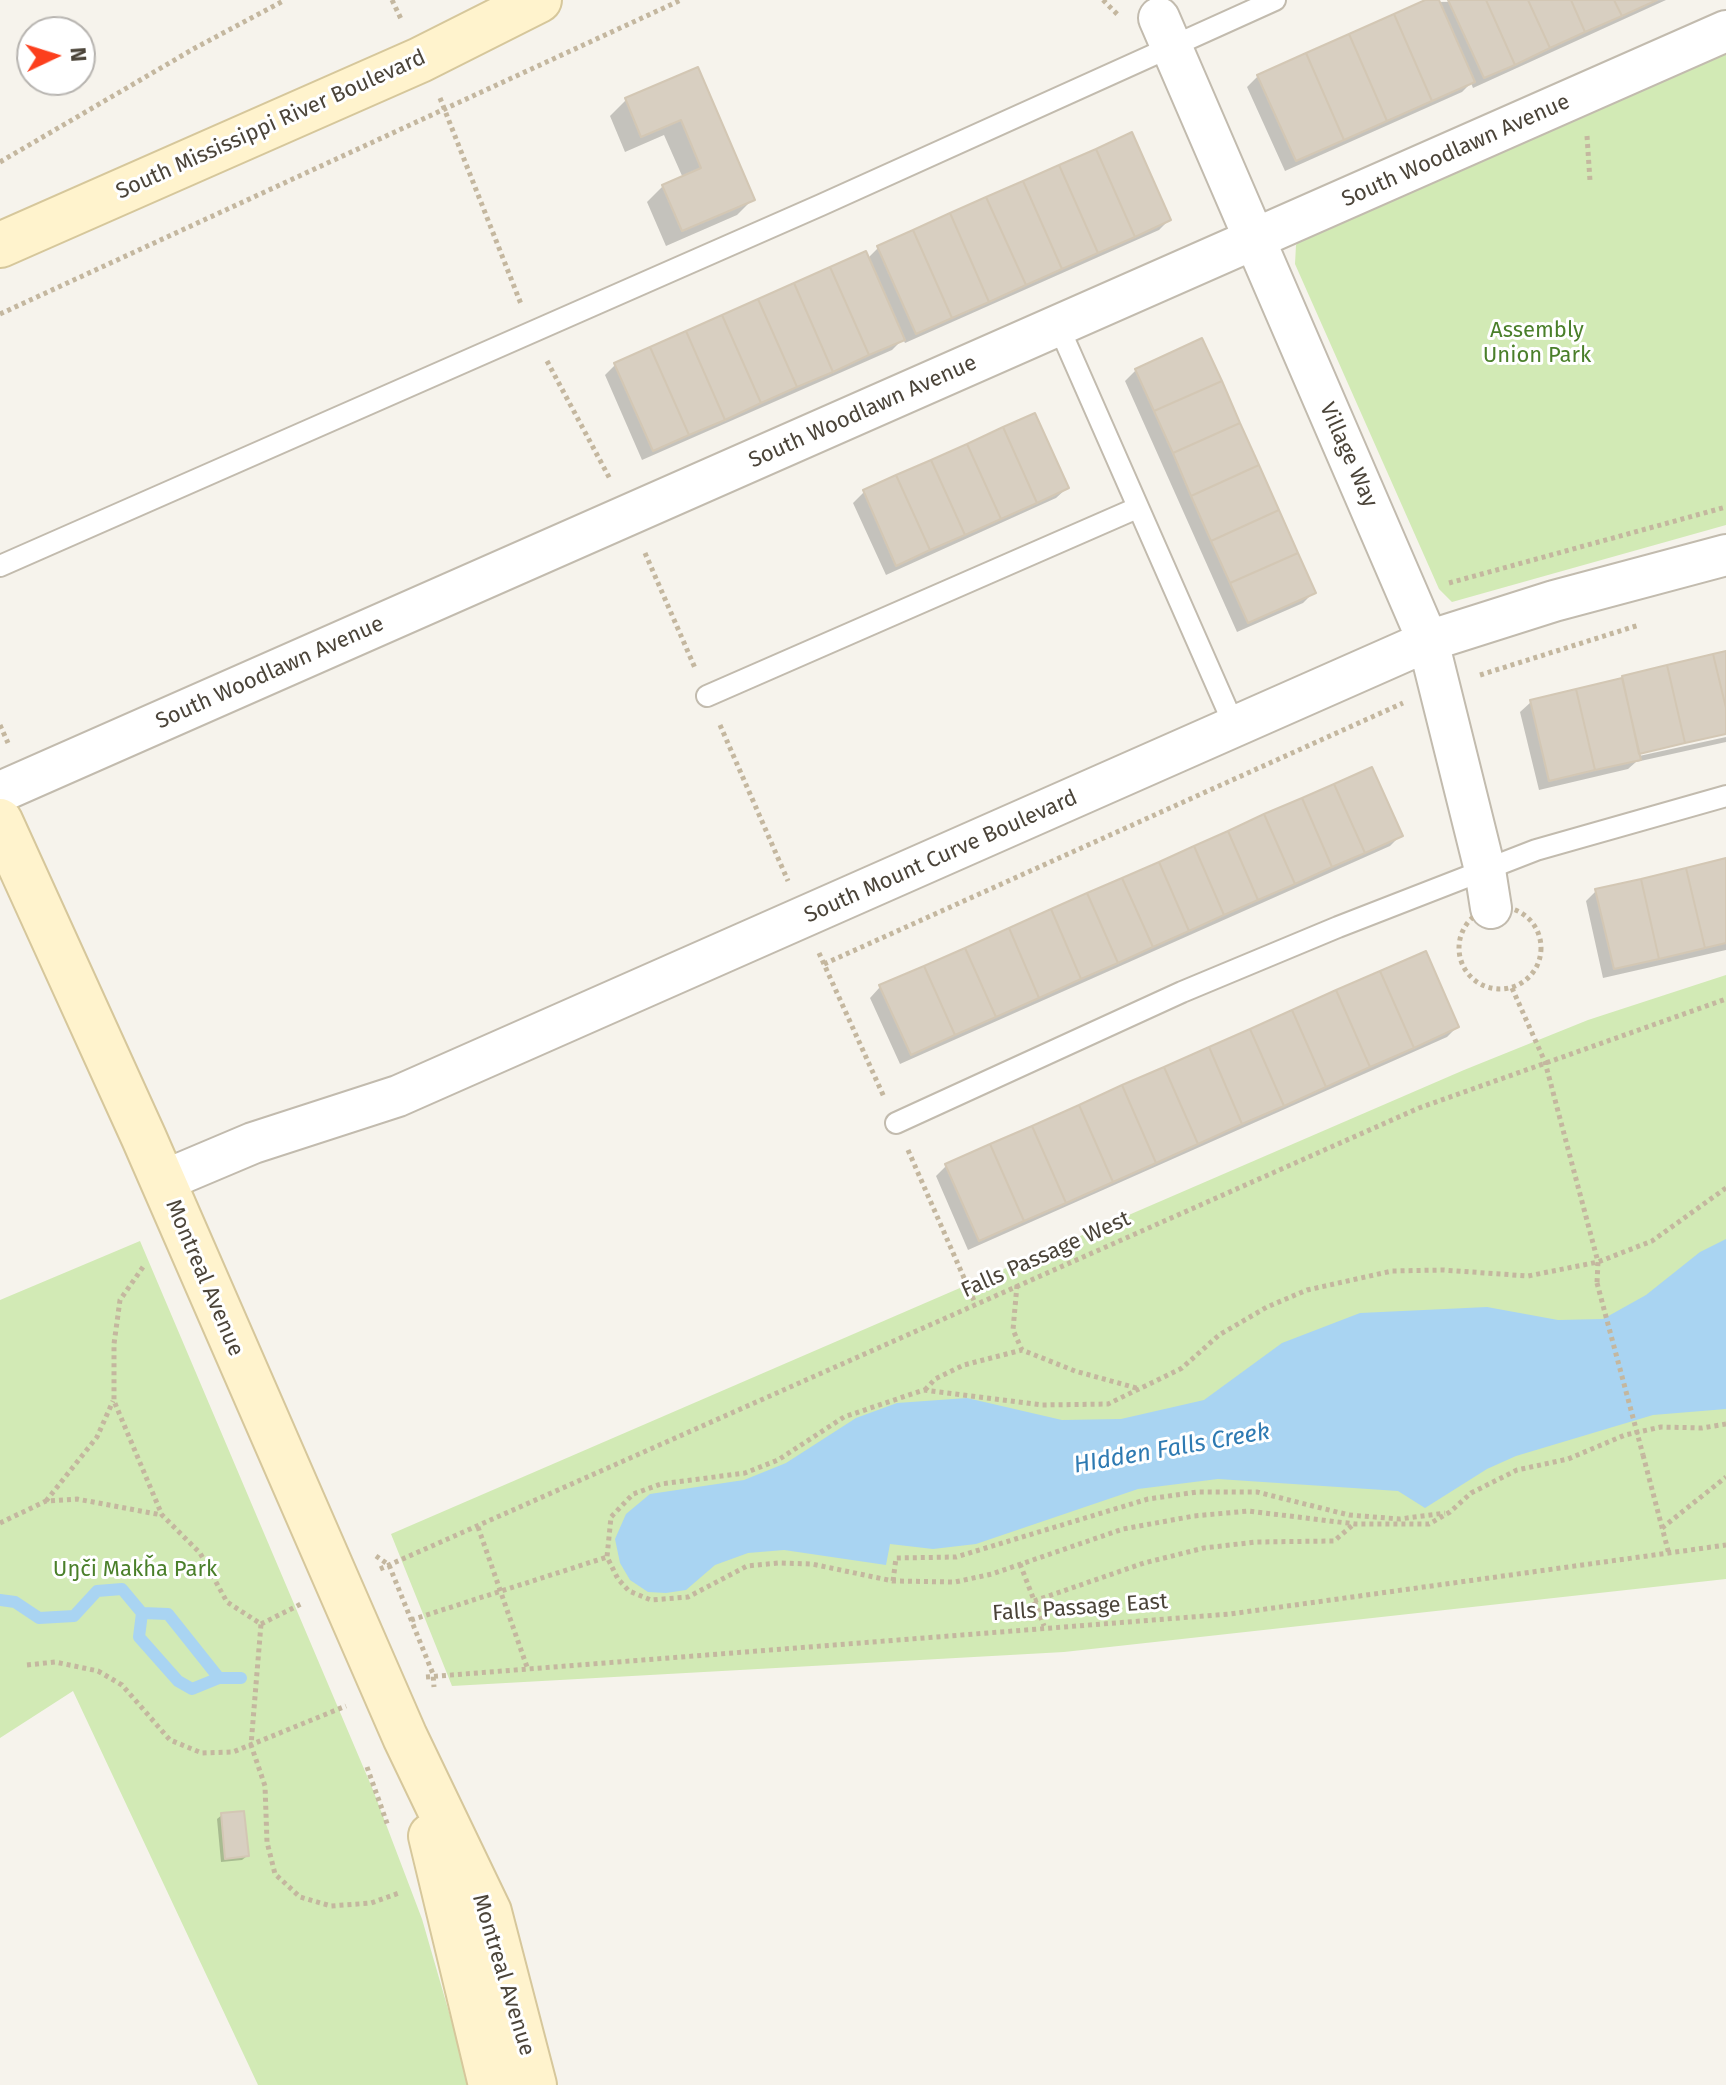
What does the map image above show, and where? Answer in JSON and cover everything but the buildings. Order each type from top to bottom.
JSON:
[{"type":"street","name":"South Mississippi River Boulevard","points":[[0,245],[420,60],[539,0]]},
{"type":"street","name":"South Woodlawn Avenue","points":[[0,792],[1726,31]]},
{"type":"street","name":"Village Way","points":[[1165,32],[1428,641],[1488,889]]},
{"type":"street","name":"South Mount Curve Boulevard","points":[[163,1181],[253,1143],[398,1096],[1428,641],[1554,601],[1726,555]]},
{"type":"street","name":"Montreal Avenue","points":[[0,821],[163,1181],[405,1737],[489,1912],[534,2085]]},
{"type":"street","name":"Montreal Avenue","points":[[405,1737],[456,1930],[491,2085]]},
{"type":"lane","points":[[0,566],[532,333],[1165,32],[1275,0]]},
{"type":"lane","points":[[1058,325],[1234,725]]},
{"type":"lane","points":[[707,696],[1137,508]]},
{"type":"lane","points":[[896,1123],[1182,992],[1488,889],[1536,850],[1726,796]]},
{"type":"path","points":[[0,162],[195,48],[285,0]]},
{"type":"path","points":[[0,314],[681,0]]},
{"type":"path","points":[[446,109],[532,333],[629,516],[707,696]]},
{"type":"path","points":[[1586,132],[1590,181]]},
{"type":"path","points":[[1409,595],[1726,507]]},
{"type":"path","points":[[824,964],[1441,687],[1641,625]]},
{"type":"path","points":[[1512,988],[1545,1062],[1598,1262],[1597,1283],[1669,1554]]},
{"type":"path","name":"Falls Passage West","points":[[411,1620],[389,1565],[1419,1108],[1726,999]]},
{"type":"path","points":[[896,1123],[975,1303]]},
{"type":"path","points":[[1726,1188],[1652,1241],[1598,1262],[1528,1276],[1443,1270],[1392,1271],[1307,1290],[1267,1307],[1219,1335],[1182,1368],[1108,1404],[1072,1406],[924,1390],[844,1417],[778,1460],[745,1473],[661,1484],[633,1494],[611,1517],[607,1557],[618,1579],[629,1591],[651,1600],[688,1597],[747,1566],[778,1563],[812,1564],[893,1581],[955,1582],[1123,1529],[1170,1519],[1248,1511],[1355,1524],[1429,1524],[1450,1512],[1471,1493],[1517,1470],[1568,1459],[1625,1435],[1661,1427],[1702,1428],[1726,1424]]},
{"type":"path","points":[[147,1259],[154,1273]]},
{"type":"path","points":[[143,1267],[120,1300],[114,1344],[114,1401],[162,1515],[200,1553],[227,1602],[261,1624],[251,1745],[265,1786],[269,1859],[286,1887],[300,1897],[331,1906],[371,1903],[410,1889]]},
{"type":"path","points":[[1017,1285],[1013,1330],[1022,1350]]},
{"type":"path","points":[[924,1390],[935,1379],[964,1365],[1022,1350],[1075,1371],[1141,1389]]},
{"type":"path","points":[[46,1501],[97,1437],[114,1401]]},
{"type":"path","points":[[1662,1528],[1726,1477]]},
{"type":"path","points":[[893,1581],[896,1558],[956,1557],[1148,1499],[1197,1492],[1257,1492],[1349,1515],[1400,1519],[1450,1512]]},
{"type":"path","points":[[0,1523],[46,1501],[77,1499],[162,1515]]},
{"type":"path","points":[[1034,1601],[1144,1563],[1204,1548],[1256,1542],[1334,1541],[1355,1524]]},
{"type":"path","points":[[478,1527],[527,1667]]},
{"type":"path","name":"Falls Passage East","points":[[411,1620],[433,1674],[1230,1614],[1726,1545]]},
{"type":"path","points":[[411,1620],[607,1557]]},
{"type":"path","points":[[1020,1564],[1044,1626]]},
{"type":"path","points":[[294,1590],[306,1619]]},
{"type":"path","points":[[27,1665],[70,1663],[112,1678],[132,1695],[158,1729],[183,1748],[219,1754],[251,1745]]},
{"type":"path","points":[[337,1692],[348,1720]]},
{"type":"path","points":[[364,1760],[389,1831]]},
{"type":"green space","name":"Assembly Union Park","points":[[1726,54],[1726,525],[1452,602],[1439,589],[1295,264],[1296,245],[1302,238]]},
{"type":"green space","points":[[1726,975],[1726,1579],[1064,1652],[452,1686],[391,1534],[1464,1070],[1588,1020]]},
{"type":"green space","name":"Uŋči Makȟa Park","points":[[140,1241],[373,1790],[422,1919],[470,2085],[258,2085],[73,1691],[0,1738],[0,1300]]},
{"type":"water","points":[[1726,1239],[1726,1409],[1653,1415],[1516,1456],[1487,1469],[1425,1508],[1398,1491],[1218,1479],[1138,1489],[976,1544],[933,1549],[890,1544],[886,1565],[784,1550],[748,1553],[715,1565],[686,1590],[666,1593],[648,1592],[630,1580],[620,1563],[615,1539],[626,1514],[650,1494],[744,1480],[786,1463],[856,1418],[897,1403],[967,1398],[1062,1420],[1121,1419],[1204,1400],[1282,1343],[1360,1313],[1487,1307],[1558,1320],[1603,1319],[1646,1295],[1700,1252]]},
{"type":"waterway","name":"HIdden Falls Creek","points":[[0,1600],[15,1602],[39,1618],[74,1616],[97,1591],[122,1589],[142,1613],[139,1637],[178,1681],[192,1689],[219,1678],[241,1678]]},
{"type":"waterway","points":[[142,1613],[168,1614],[219,1678]]}]
